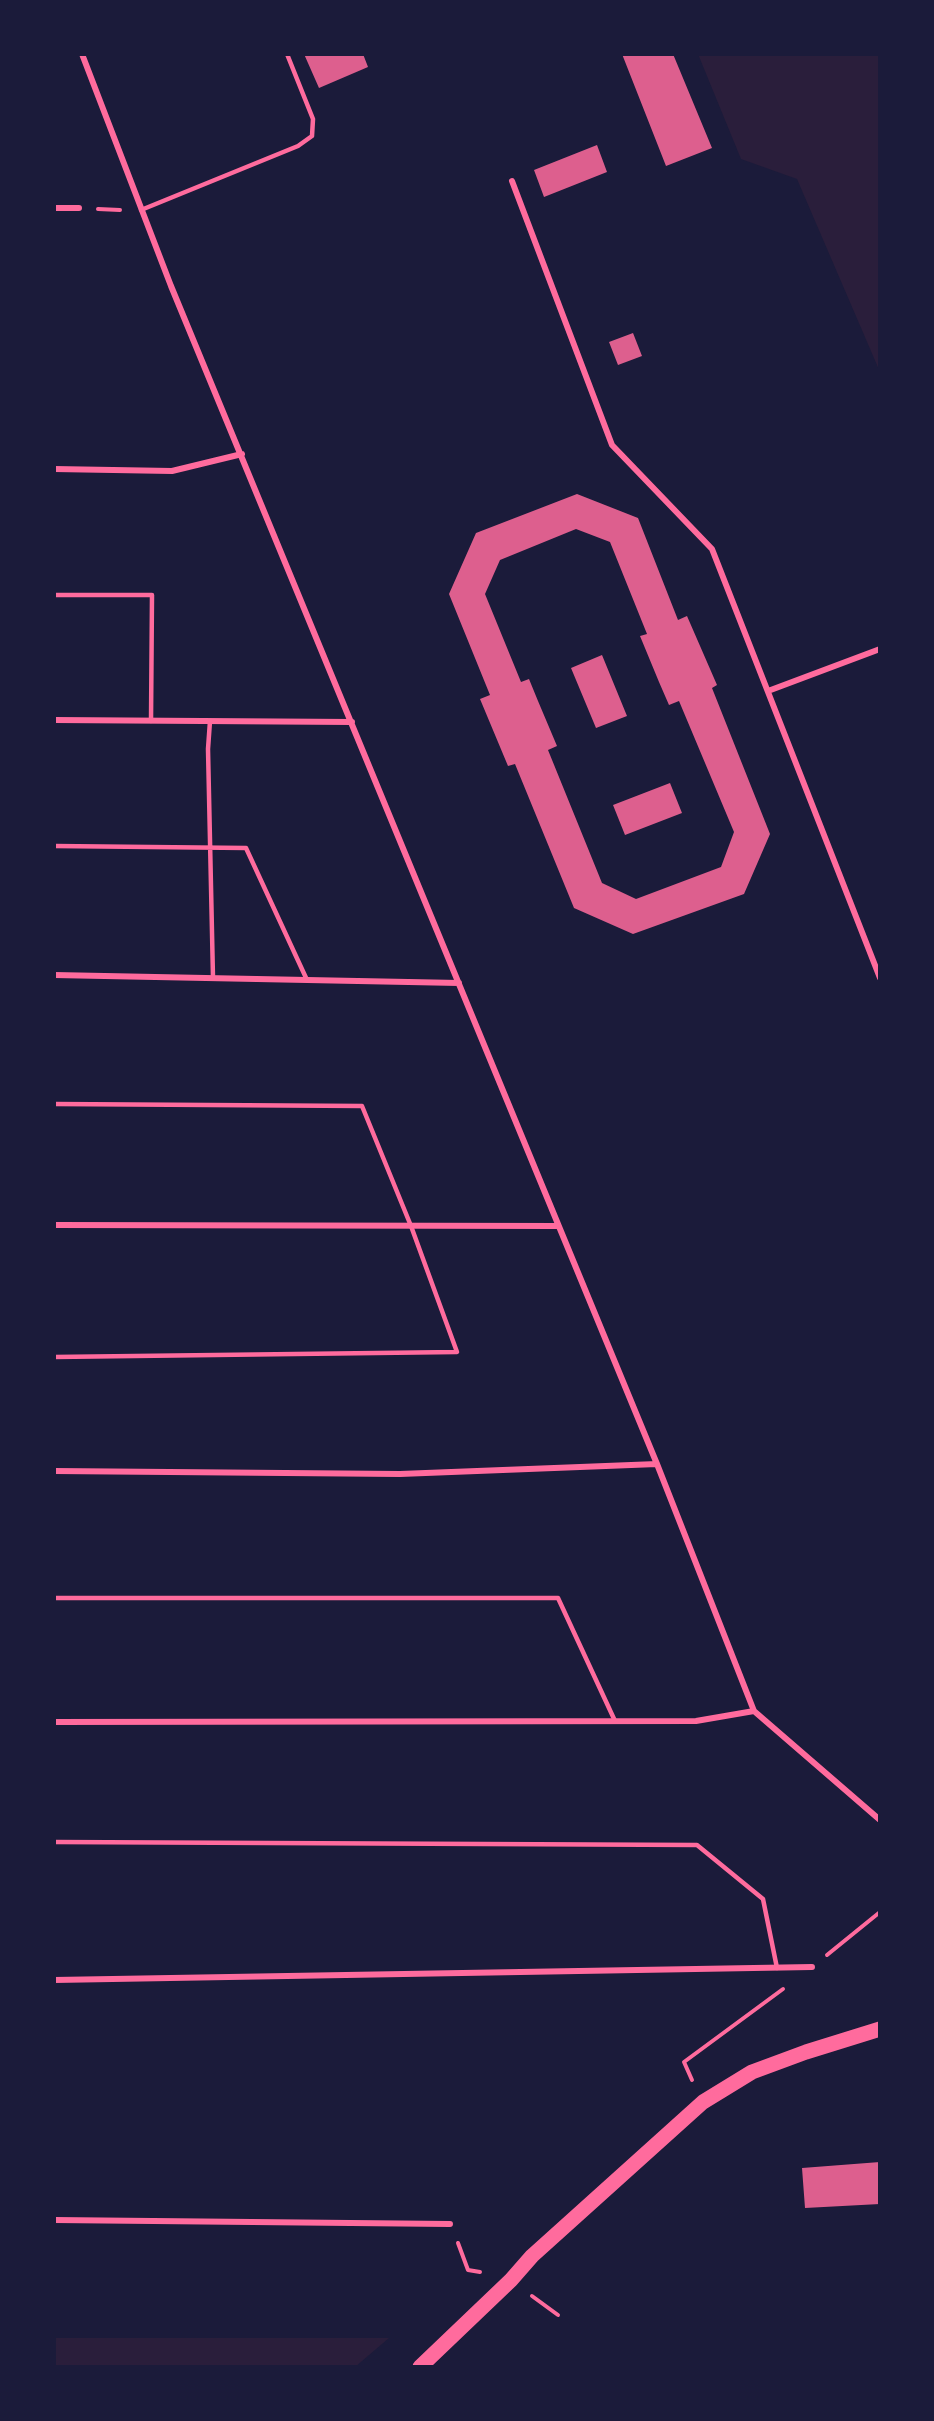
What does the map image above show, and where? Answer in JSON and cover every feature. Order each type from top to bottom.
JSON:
[{"type":"main road","points":[[420,2367],[511,2280],[532,2256],[703,2102],[752,2072],[880,2029]]},
{"type":"street","points":[[82,54],[141,210],[657,1464],[754,1711],[880,1820]]},
{"type":"street","points":[[512,181],[612,445],[712,549],[880,978]]},
{"type":"street","points":[[54,208],[79,208]]},
{"type":"street","points":[[54,469],[172,471],[242,454]]},
{"type":"street","points":[[768,691],[880,649]]},
{"type":"street","points":[[54,720],[352,722]]},
{"type":"street","points":[[54,975],[459,983]]},
{"type":"street","points":[[54,1225],[558,1226]]},
{"type":"street","points":[[54,1471],[400,1474],[657,1464]]},
{"type":"street","points":[[54,1722],[696,1721],[754,1711]]},
{"type":"street","points":[[54,1980],[812,1967]]},
{"type":"street","points":[[54,2220],[450,2224]]},
{"type":"lane","points":[[141,210],[298,146],[312,136],[313,119],[287,54]]},
{"type":"lane","points":[[54,595],[152,595],[151,721]]},
{"type":"lane","points":[[210,721],[208,748],[213,978]]},
{"type":"lane","points":[[54,846],[246,848],[307,980]]},
{"type":"lane","points":[[54,1104],[362,1106],[411,1226],[457,1352],[54,1357]]},
{"type":"lane","points":[[54,1598],[558,1598],[615,1721]]},
{"type":"lane","points":[[54,1842],[697,1845],[763,1899],[777,1968]]},
{"type":"path","points":[[79,208],[141,210]]},
{"type":"path","points":[[703,2102],[684,2062],[812,1967],[880,1912]]},
{"type":"path","points":[[450,2224],[468,2270]]},
{"type":"path","points":[[511,2280],[558,2315]]},
{"type":"shaded area","points":[[698,54],[880,54],[880,372],[797,179],[741,159]]},
{"type":"shaded area","points":[[54,2338],[389,2338],[355,2367],[54,2367]]},
{"type":"building","points":[[304,54],[363,54],[368,67],[319,88]]},
{"type":"building","points":[[622,54],[673,54],[712,148],[666,166]]},
{"type":"building","points":[[597,145],[607,172],[544,197],[534,170]]},
{"type":"building","points":[[633,333],[642,356],[618,365],[609,342]]},
{"type":"building","points":[[577,494],[638,518],[678,620],[687,616],[717,685],[712,688],[770,834],[744,894],[633,934],[574,908],[515,764],[508,766],[480,699],[490,695],[449,594],[476,533]],"holes":[[[576,529],[610,542],[647,634],[640,636],[659,682],[669,705],[679,701],[734,832],[721,867],[636,899],[602,883],[548,750],[557,746],[529,679],[521,682],[485,594],[500,560]]]},
{"type":"building","points":[[602,655],[627,716],[596,728],[571,668]]},
{"type":"building","points":[[670,783],[682,813],[625,835],[613,805]]},
{"type":"building","points":[[880,2162],[880,2204],[805,2208],[802,2168]]}]
